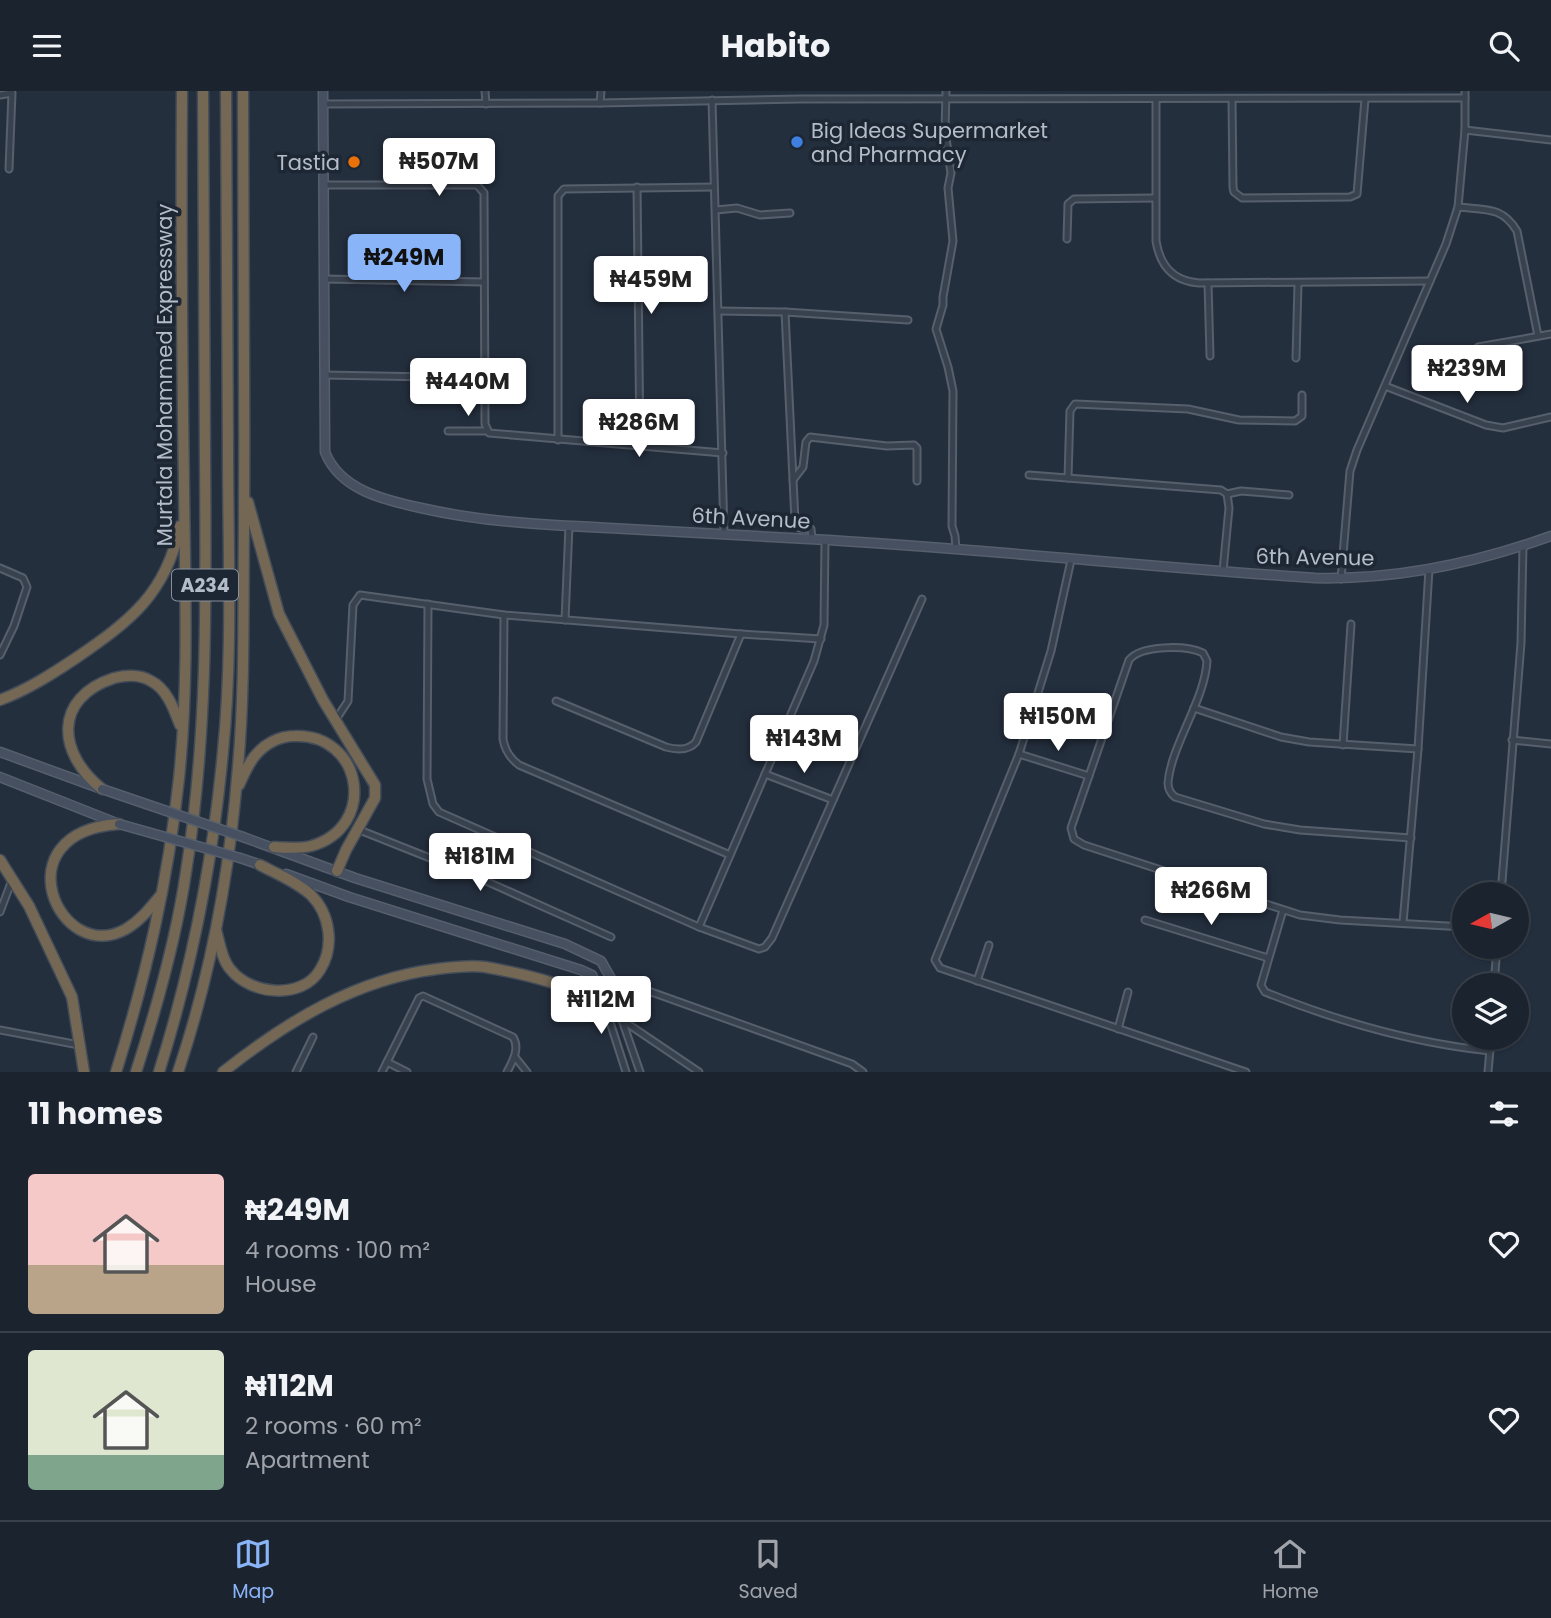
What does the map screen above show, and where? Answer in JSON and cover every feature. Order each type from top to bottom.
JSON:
[{"type":"highway","name":"Murtala Mohammed Expressway","points":[[116,1072],[149,960],[163,893],[179,776],[182,729],[184,505],[182,91]]},
{"type":"highway","name":"Murtala Mohammed Expressway","points":[[136,1072],[172,944],[186,874],[198,779],[205,647],[203,91]]},
{"type":"highway","name":"A234","points":[[159,1072],[189,972],[216,826],[224,748],[229,565],[226,91]]},
{"type":"highway","points":[[178,1072],[201,993],[225,878],[236,792],[242,703],[243,91]]},
{"type":"highway","points":[[244,488],[279,614],[335,721],[376,785],[375,798],[337,871]]},
{"type":"highway","points":[[0,701],[62,667],[119,628],[143,607],[160,584],[173,555],[184,505]]},
{"type":"highway","points":[[102,789],[82,771],[75,760],[69,738],[69,717],[78,699],[92,689],[123,676],[137,676],[151,681],[164,692],[182,729]]},
{"type":"highway","points":[[236,792],[253,757],[275,740],[289,736],[317,738],[342,756],[351,771],[355,786],[352,811],[344,824],[324,840],[312,845],[299,848],[274,847]]},
{"type":"highway","points":[[119,824],[78,831],[58,846],[51,857],[47,884],[55,907],[72,926],[84,933],[111,934],[125,930],[143,917],[163,893]]},
{"type":"highway","points":[[0,860],[29,906],[72,997],[84,1072]]},
{"type":"highway","points":[[216,928],[229,969],[242,982],[259,990],[292,988],[320,972],[329,942],[329,930],[323,912],[312,896],[260,865]]},
{"type":"highway","points":[[223,1072],[265,1040],[327,1002],[372,983],[411,972],[482,967],[555,983],[575,991],[600,991]]},
{"type":"street","name":"6th Avenue","points":[[323,91],[325,452],[332,468],[350,483],[396,502],[451,515],[497,521],[813,539],[1341,579],[1429,569],[1523,546],[1551,536]]},
{"type":"street","points":[[485,91],[486,104]]},
{"type":"street","points":[[600,103],[601,91]]},
{"type":"street","points":[[697,91],[697,100]]},
{"type":"street","points":[[792,91],[792,99]]},
{"type":"street","points":[[886,91],[886,99]]},
{"type":"street","points":[[946,91],[945,131],[951,173],[948,188],[953,241],[943,305],[936,329],[953,391],[952,526],[956,549]]},
{"type":"street","points":[[1082,91],[1082,98]]},
{"type":"street","points":[[0,95],[12,93],[9,169]]},
{"type":"street","points":[[323,104],[792,99],[1365,99],[1465,94],[1465,130],[1458,207],[1446,244],[1350,471],[1341,579]]},
{"type":"street","points":[[1156,99],[1156,241],[1162,261],[1171,273],[1182,280],[1208,283],[1430,281]]},
{"type":"street","points":[[1232,99],[1233,187],[1234,192],[1242,198],[1350,197],[1357,194],[1365,99]]},
{"type":"street","points":[[712,100],[724,534]]},
{"type":"street","points":[[1465,130],[1551,140]]},
{"type":"street","points":[[324,185],[477,185],[484,193],[487,431]]},
{"type":"street","points":[[637,187],[640,446]]},
{"type":"street","points":[[558,440],[558,195],[564,189],[714,187]]},
{"type":"street","points":[[1067,240],[1067,208],[1071,201],[1155,198]]},
{"type":"street","points":[[1458,207],[1498,211],[1509,218],[1517,231],[1538,336]]},
{"type":"street","points":[[716,211],[737,208],[760,215],[790,213]]},
{"type":"street","points":[[324,279],[484,282]]},
{"type":"street","points":[[1208,283],[1210,356]]},
{"type":"street","points":[[1296,358],[1298,284]]},
{"type":"street","points":[[719,311],[785,312],[908,320]]},
{"type":"street","points":[[785,312],[795,521],[799,527],[811,529],[813,539]]},
{"type":"street","points":[[1478,347],[1551,334]]},
{"type":"street","points":[[324,375],[485,378]]},
{"type":"street","points":[[1385,386],[1486,425],[1503,428],[1551,417]]},
{"type":"street","points":[[1068,478],[1070,411],[1075,404],[1188,409],[1239,420],[1295,421],[1302,416],[1302,395]]},
{"type":"street","points":[[448,431],[487,431],[493,435],[723,453]]},
{"type":"street","points":[[793,480],[803,467],[806,442],[810,437],[887,446],[914,445],[917,448],[917,481]]},
{"type":"street","points":[[1029,475],[1221,489],[1227,494],[1229,508],[1223,571]]},
{"type":"street","points":[[1227,494],[1241,491],[1289,495]]},
{"type":"street","points":[[565,620],[569,526]]},
{"type":"street","points":[[699,927],[821,639],[824,625],[825,540]]},
{"type":"street","points":[[1502,882],[1521,643],[1523,546]]},
{"type":"street","points":[[1071,560],[1051,651],[1019,754],[935,960],[940,968],[1246,1072]]},
{"type":"street","points":[[0,568],[23,577],[27,587],[15,627],[0,655]]},
{"type":"street","points":[[1403,923],[1418,749],[1429,569]]},
{"type":"street","points":[[335,721],[348,701],[353,605],[355,599],[365,594],[504,615],[821,639]]},
{"type":"street","points":[[428,604],[427,779],[435,809],[444,816],[752,948],[765,947],[772,938],[922,599]]},
{"type":"street","points":[[504,615],[503,739],[504,747],[512,760],[730,855]]},
{"type":"street","points":[[1343,744],[1350,624]]},
{"type":"street","points":[[556,701],[666,747],[678,750],[688,748],[696,742],[741,634]]},
{"type":"street","points":[[1411,838],[1300,830],[1264,824],[1175,797],[1168,785],[1194,708],[1206,666],[1206,656],[1203,653],[1170,649],[1142,650],[1134,655],[1127,666],[1072,828],[1074,839],[1078,842],[1283,910],[1340,921],[1452,926]]},
{"type":"street","points":[[1194,708],[1281,737],[1418,749]]},
{"type":"street","points":[[1512,740],[1551,744]]},
{"type":"street","points":[[0,752],[337,871],[565,944],[601,961],[613,982],[622,1020],[640,1072]]},
{"type":"street","points":[[1019,754],[1089,776]]},
{"type":"street","points":[[765,774],[833,800]]},
{"type":"street","points":[[0,777],[119,824],[240,858],[349,897],[592,975],[604,1002],[626,1072]]},
{"type":"street","points":[[357,829],[470,874],[611,937]]},
{"type":"street","points":[[0,912],[12,880]]},
{"type":"street","points":[[1283,910],[1261,985],[1265,992],[1403,1037],[1442,1046],[1490,1051],[1488,1072]]},
{"type":"street","points":[[1146,920],[1268,958]]},
{"type":"street","points":[[977,981],[989,945]]},
{"type":"street","points":[[600,991],[613,982],[629,983],[852,1064],[863,1072]]},
{"type":"street","points":[[1118,1029],[1128,992]]},
{"type":"street","points":[[382,1072],[419,998],[423,996],[513,1037],[516,1040],[514,1057],[507,1072]]},
{"type":"street","points":[[604,1002],[622,1020],[699,1072]]},
{"type":"street","points":[[0,1030],[81,1045]]},
{"type":"street","points":[[296,1072],[313,1037]]},
{"type":"street","points":[[514,1057],[527,1072]]},
{"type":"street","points":[[387,1062],[407,1072]]},
{"type":"place","name":"Big Ideas Supermarket and Pharmacy","points":[[797,142]]},
{"type":"place","name":"Tastia","points":[[354,162]]}]
